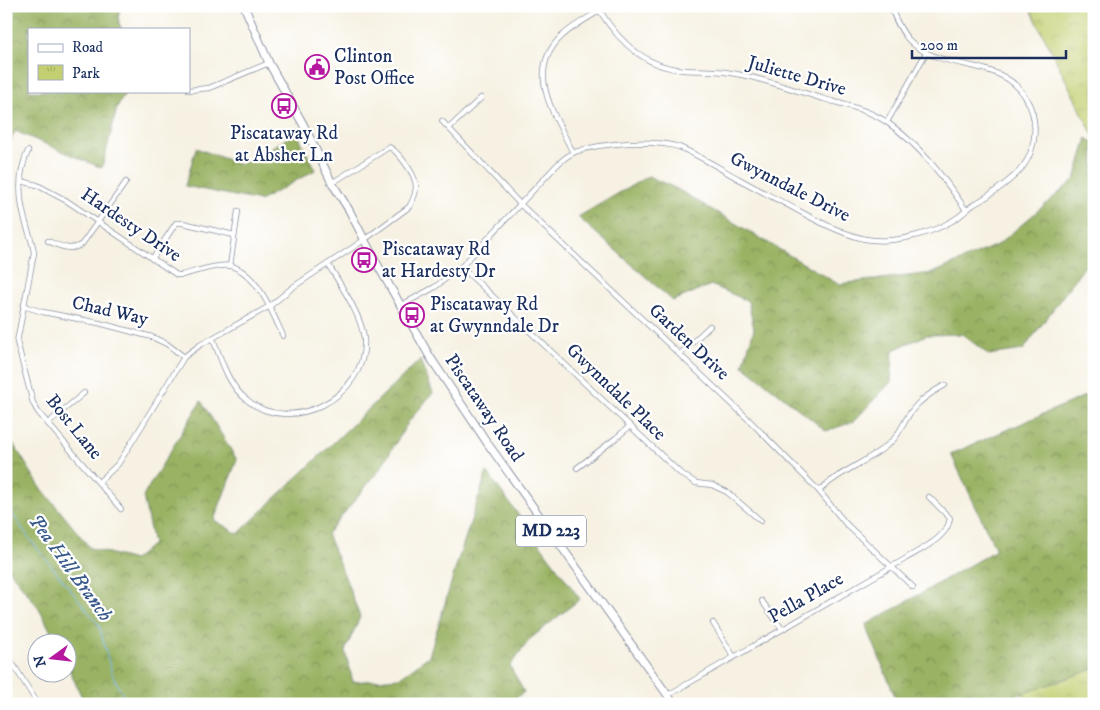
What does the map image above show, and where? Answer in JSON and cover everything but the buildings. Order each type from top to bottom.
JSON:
[{"type":"main road","name":"Piscataway Road","points":[[244,6],[269,63],[303,124],[332,183],[349,210],[400,306],[454,395],[674,704]]},
{"type":"street","points":[[573,153],[546,95],[543,82],[545,68],[551,50],[562,37],[607,6]]},
{"type":"street","name":"Gwynndale Drive","points":[[400,306],[435,287],[462,266],[556,166],[573,153],[587,149],[636,142],[670,144],[687,150],[822,223],[865,239],[877,240],[908,237],[951,222],[1014,177],[1026,163],[1034,139],[1033,115],[1027,100],[1010,80],[987,70],[939,58],[926,53],[912,43],[904,33],[890,6]]},
{"type":"street","name":"Juliette Drive","points":[[600,11],[615,33],[624,42],[641,56],[656,64],[680,70],[724,72],[766,80],[863,111],[888,122],[920,150],[966,210]]},
{"type":"street","points":[[888,122],[926,53]]},
{"type":"street","points":[[190,90],[209,88],[269,63]]},
{"type":"street","points":[[449,128],[481,98]]},
{"type":"street","name":"Garden Drive","points":[[442,121],[520,204],[748,418],[818,491],[838,516],[913,587]]},
{"type":"street","points":[[99,482],[118,464],[128,450],[184,357],[200,345],[270,306],[293,287],[364,240],[409,207],[416,188],[415,180],[396,151],[389,146],[332,183]]},
{"type":"street","name":"Bost Lane","points":[[28,151],[21,181],[21,206],[34,253],[18,334],[18,347],[35,408],[121,509]]},
{"type":"street","name":"Hardesty Drive","points":[[21,181],[36,185],[55,194],[172,272],[182,276],[212,268],[230,266]]},
{"type":"street","points":[[48,241],[68,248],[79,247],[99,222],[126,182]]},
{"type":"street","points":[[238,211],[230,266],[247,275],[270,306],[283,336]]},
{"type":"street","points":[[152,259],[176,223],[234,235]]},
{"type":"street","points":[[213,339],[229,377],[237,390],[245,399],[259,408],[273,412],[294,414],[312,410],[335,398],[350,385],[358,371],[364,349],[364,339],[360,322],[328,264]]},
{"type":"street","name":"Gwynndale Place","points":[[462,266],[664,459],[690,480],[718,487],[727,492],[761,521]]},
{"type":"street","name":"Chad Way","points":[[23,306],[43,312],[99,322],[152,337],[167,344],[184,357]]},
{"type":"street","points":[[680,354],[710,326]]},
{"type":"street","points":[[818,491],[834,478],[869,459],[892,441],[914,408],[927,396],[945,385]]},
{"type":"street","points":[[48,423],[84,393]]},
{"type":"street","points":[[577,468],[630,426]]},
{"type":"street","name":"Pella Place","points":[[668,695],[891,567],[943,534],[948,528],[950,518],[929,497]]},
{"type":"street","points":[[762,601],[782,629]]},
{"type":"street","points":[[713,623],[734,656]]},
{"type":"street","points":[[6,653],[38,704]]},
{"type":"green space","points":[[6,6],[121,6],[118,18],[121,28],[28,28],[28,92],[125,92],[117,108],[102,168],[15,131],[6,152]]},
{"type":"green space","points":[[1029,6],[1094,6],[1094,137]]},
{"type":"green space","points":[[297,133],[315,170],[260,201],[185,186],[196,148],[239,164],[250,160]]},
{"type":"green space","points":[[1087,138],[1094,143],[1094,262],[1085,266],[1023,350],[989,355],[962,334],[927,335],[893,350],[891,382],[853,422],[826,431],[743,365],[754,329],[748,301],[711,285],[673,301],[578,217],[648,176],[677,189],[838,284],[933,273],[999,244],[1075,179]]},
{"type":"green space","points":[[420,360],[433,393],[409,421],[380,469],[327,534],[360,617],[345,651],[353,682],[399,678],[429,656],[487,472],[580,599],[530,639],[510,666],[524,692],[508,704],[85,704],[75,682],[78,682],[78,632],[51,632],[39,608],[6,566],[6,432],[39,485],[90,548],[134,560],[153,544],[143,496],[201,401],[237,460],[214,520],[238,534]]},
{"type":"green space","points":[[1094,392],[1094,669],[1022,694],[984,704],[898,704],[866,625],[996,550],[951,454]]},
{"type":"green space","points":[[1094,669],[1094,704],[1034,704],[1022,694]]},
{"type":"waterway","name":"Pea Hill Branch","points":[[6,505],[29,538],[99,625],[112,674],[128,704]]},
{"type":"place","name":"Clinton Post Office","points":[[317,67]]},
{"type":"place","name":"Piscataway Rd at Absher Ln","points":[[284,106]]},
{"type":"place","name":"Piscataway Rd at Hardesty Dr","points":[[364,260]]},
{"type":"place","name":"Piscataway Rd at Gwynndale Dr","points":[[412,315]]}]
